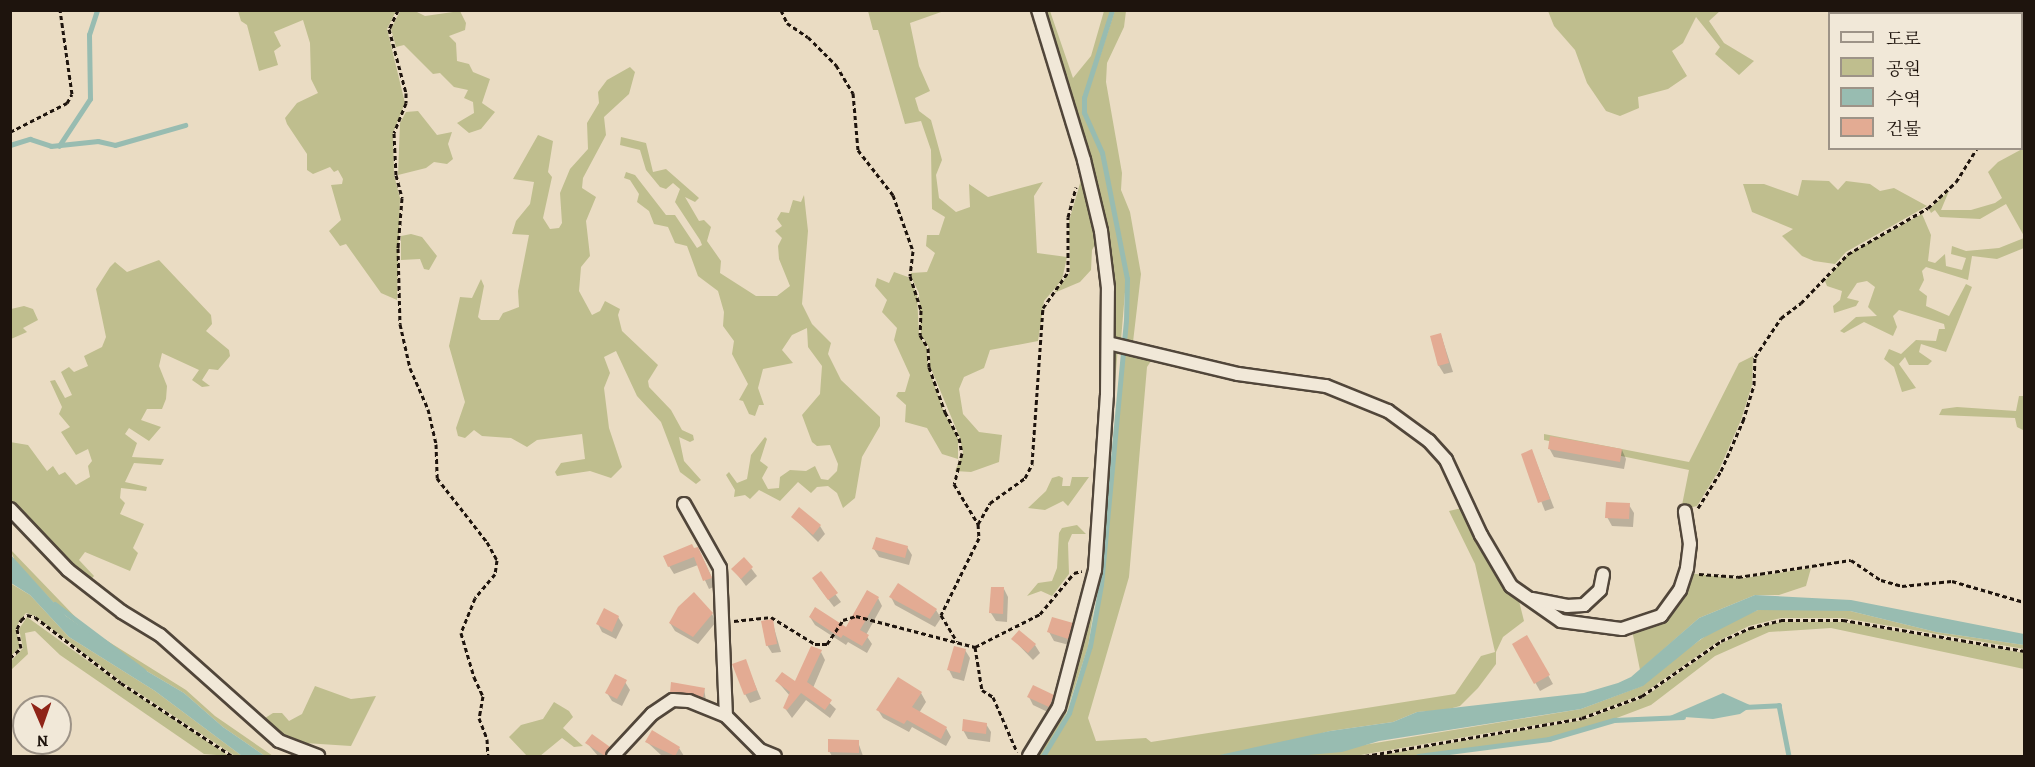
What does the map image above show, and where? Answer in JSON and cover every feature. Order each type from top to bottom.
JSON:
[{"type":"street","points":[[1029,756],[1059,707],[1095,570],[1117,344],[1101,231],[1084,160],[1038,10]]},
{"type":"street","points":[[1117,344],[1238,374],[1326,386],[1388,411],[1429,441],[1446,460],[1496,563],[1511,586],[1561,621],[1622,629],[1661,616],[1680,590],[1687,568],[1690,544],[1685,511]]},
{"type":"street","points":[[684,504],[720,568],[726,716]]},
{"type":"street","points":[[10,509],[68,570],[160,635],[279,741],[318,756]]},
{"type":"street","points":[[1530,598],[1567,606],[1584,605],[1600,590],[1603,574]]},
{"type":"street","points":[[614,756],[667,702],[689,701],[726,716],[760,750],[775,756]]},
{"type":"path","points":[[10,132],[67,103],[72,94],[60,10]]},
{"type":"path","points":[[398,10],[389,29],[406,93],[406,103],[394,133],[396,175],[402,198],[398,248],[400,324],[410,368],[432,424],[437,478],[487,542],[497,560],[495,574],[475,598],[461,633],[483,696],[479,718],[487,739],[488,756]]},
{"type":"path","points":[[781,10],[787,23],[808,37],[846,80],[854,93],[858,150],[898,207],[913,251],[910,276],[921,310],[920,335],[928,348],[930,367],[945,412],[959,438],[962,453],[954,484],[978,524],[979,538],[941,615],[957,642]]},
{"type":"path","points":[[1685,511],[1699,508],[1721,471],[1754,385],[1755,357],[1781,318],[1801,303],[1848,254],[1928,208],[1956,182],[1976,150]]},
{"type":"path","points":[[978,524],[990,502],[1025,478],[1032,464],[1043,308],[1068,272],[1068,217],[1084,160]]},
{"type":"path","points":[[1687,568],[1704,575],[1738,577],[1851,560],[1881,580],[1902,586],[1952,581],[2025,602]]},
{"type":"path","points":[[724,623],[771,617],[815,644],[827,644],[843,620],[856,616],[975,647],[1040,614],[1074,573],[1095,570]]},
{"type":"path","points":[[10,658],[21,648],[17,629],[21,620],[27,615],[35,618],[122,683],[232,756]]},
{"type":"path","points":[[1365,756],[1582,718],[1642,696],[1721,641],[1750,628],[1781,620],[1843,620],[2025,651]]},
{"type":"path","points":[[975,647],[982,690],[993,697],[1018,756]]},
{"type":"green space","points":[[1115,10],[1126,11],[1124,27],[1107,63],[1106,82],[1122,173],[1121,190],[1130,212],[1141,274],[1133,342],[1126,340],[1129,279],[1104,152],[1086,113],[1086,99]]},
{"type":"green space","points":[[238,11],[396,11],[387,29],[405,103],[393,133],[394,175],[400,198],[397,300],[381,293],[346,244],[340,246],[329,231],[341,220],[331,185],[342,184],[343,179],[338,170],[334,172],[330,167],[313,174],[307,170],[307,154],[287,124],[285,118],[297,103],[318,93],[311,79],[310,43],[303,20],[274,32],[281,46],[274,51],[278,65],[259,71],[247,25],[241,21]]},
{"type":"green space","points":[[400,11],[415,11],[425,16],[460,11],[466,23],[465,30],[449,36],[456,43],[457,61],[469,64],[473,72],[490,79],[482,103],[495,112],[481,129],[469,133],[457,123],[474,113],[473,102],[464,98],[468,90],[454,87],[440,73],[433,74],[404,45],[396,47],[391,29]]},
{"type":"green space","points":[[868,11],[944,11],[910,23],[919,66],[930,91],[915,98],[919,111],[931,120],[942,160],[936,175],[939,198],[956,212],[970,207],[969,184],[988,197],[1043,182],[1034,196],[1037,253],[1067,257],[1062,280],[1044,301],[1038,341],[990,350],[984,368],[964,377],[959,389],[963,414],[979,432],[1002,435],[999,462],[971,472],[955,471],[963,453],[960,438],[930,366],[929,348],[921,334],[919,293],[911,277],[911,273],[927,272],[935,253],[926,246],[927,235],[939,235],[945,217],[932,209],[931,150],[921,121],[905,124],[878,30],[873,30]]},
{"type":"green space","points":[[1042,11],[1050,11],[1073,78],[1091,56],[1104,11],[1111,11],[1082,107],[1101,153],[1126,280],[1121,340],[1113,335],[1087,158],[1068,84]]},
{"type":"green space","points":[[1548,11],[1720,11],[1709,21],[1724,43],[1754,61],[1739,75],[1715,54],[1720,47],[1696,17],[1683,43],[1672,51],[1687,76],[1668,89],[1638,97],[1639,108],[1620,116],[1606,111],[1587,83],[1575,50],[1554,26]]},
{"type":"green space","points":[[630,67],[635,72],[629,94],[604,117],[606,135],[583,178],[582,188],[596,197],[586,221],[590,256],[581,267],[579,291],[592,315],[600,311],[605,301],[620,309],[618,315],[622,331],[658,365],[648,381],[649,387],[671,410],[682,430],[693,435],[694,440],[690,442],[679,437],[684,461],[701,480],[696,484],[680,472],[661,422],[637,396],[616,351],[604,357],[610,373],[604,388],[609,428],[622,467],[611,478],[590,471],[557,476],[555,472],[561,463],[585,459],[582,434],[537,440],[527,447],[511,438],[482,436],[474,430],[465,438],[458,436],[456,428],[465,402],[449,346],[460,297],[472,298],[481,279],[484,286],[478,317],[481,320],[499,320],[503,313],[519,307],[518,291],[529,235],[512,234],[516,221],[530,204],[534,182],[513,179],[538,135],[553,141],[548,172],[552,177],[543,218],[550,229],[559,228],[562,223],[560,193],[570,169],[588,149],[587,123],[599,103],[598,92],[607,80]]},
{"type":"green space","points":[[418,111],[437,135],[452,132],[448,144],[453,159],[447,164],[434,162],[426,168],[398,175],[400,123],[406,112]]},
{"type":"green space","points":[[621,137],[646,143],[653,172],[666,169],[699,198],[695,202],[685,197],[699,221],[704,220],[711,227],[707,241],[721,261],[720,273],[756,296],[777,296],[790,286],[779,259],[778,246],[782,238],[775,231],[782,226],[777,219],[781,212],[789,213],[793,200],[801,202],[804,195],[808,231],[802,304],[812,324],[831,343],[828,354],[841,380],[880,417],[880,426],[862,457],[855,498],[843,508],[837,493],[828,486],[817,487],[811,493],[798,482],[780,501],[759,490],[750,499],[745,495],[734,497],[735,490],[726,475],[729,472],[737,483],[747,479],[751,455],[765,437],[767,439],[760,461],[768,467],[762,478],[768,489],[779,488],[780,477],[790,470],[806,471],[815,466],[821,479],[828,480],[837,471],[838,464],[830,445],[817,446],[812,442],[802,415],[820,394],[822,366],[808,347],[807,328],[792,335],[782,350],[793,363],[763,369],[758,388],[764,405],[759,405],[755,416],[749,414],[743,401],[739,400],[748,384],[732,354],[734,341],[723,326],[724,312],[718,291],[698,276],[687,246],[675,243],[668,227],[654,224],[649,211],[637,202],[639,194],[630,180],[624,178],[626,172],[635,175],[666,215],[675,215],[697,248],[702,245],[700,240],[675,202],[680,189],[673,183],[666,189],[660,187],[646,170],[640,150],[620,145]]},
{"type":"green space","points":[[2023,149],[2024,236],[2006,204],[1980,219],[1940,217],[1935,210],[1931,213],[1929,209],[1949,191],[1941,210],[1971,210],[1995,203],[2002,198],[1988,172],[1998,162]]},
{"type":"green space","points":[[1083,173],[1098,239],[1092,250],[1091,270],[1080,282],[1054,293],[1070,272],[1069,221]]},
{"type":"green space","points":[[1802,180],[1829,181],[1838,190],[1846,181],[1870,184],[1880,191],[1894,188],[1927,206],[1846,252],[1835,264],[1814,261],[1802,256],[1782,236],[1793,229],[1752,212],[1743,184],[1764,184],[1798,196]]},
{"type":"green space","points":[[1922,214],[1931,235],[1928,261],[1935,263],[1945,254],[1946,266],[1962,270],[1966,258],[1951,254],[1952,246],[1966,251],[1999,248],[2024,238],[2024,248],[1997,259],[1972,256],[1968,280],[1926,267],[1922,271],[1924,280],[1919,290],[1927,296],[1926,306],[1949,316],[1966,284],[1972,287],[1946,352],[1921,344],[1919,352],[1932,361],[1928,365],[1909,365],[1905,357],[1899,364],[1916,388],[1902,392],[1894,367],[1884,359],[1889,349],[1901,354],[1916,340],[1936,341],[1939,329],[1945,329],[1944,324],[1899,310],[1893,316],[1897,327],[1893,336],[1864,322],[1844,333],[1840,331],[1856,317],[1877,316],[1868,307],[1875,287],[1867,281],[1857,283],[1847,298],[1859,301],[1856,306],[1834,313],[1833,306],[1840,300],[1842,291],[1827,286],[1825,281],[1848,254]]},
{"type":"green space","points":[[411,234],[422,237],[437,256],[429,270],[424,269],[420,259],[401,260],[401,236]]},
{"type":"green space","points":[[159,260],[211,315],[212,324],[206,331],[229,350],[230,356],[218,370],[209,369],[202,380],[210,386],[202,387],[192,380],[199,370],[162,353],[159,366],[167,386],[166,399],[162,409],[147,409],[141,420],[161,427],[149,441],[129,428],[125,434],[137,443],[132,457],[164,459],[161,465],[134,463],[125,482],[147,487],[146,491],[121,488],[120,498],[125,503],[120,514],[144,524],[133,548],[138,553],[130,571],[85,552],[79,560],[94,576],[89,582],[60,557],[11,502],[10,442],[28,445],[47,471],[53,466],[59,475],[65,472],[76,485],[90,477],[88,466],[92,461],[88,449],[76,455],[61,432],[70,427],[59,414],[62,407],[50,381],[55,380],[65,398],[72,395],[61,372],[69,367],[74,372],[88,366],[84,356],[102,347],[106,337],[96,289],[110,267],[115,262],[127,272]]},
{"type":"green space","points":[[894,272],[908,277],[917,294],[919,335],[927,348],[928,367],[944,412],[958,438],[958,459],[942,454],[927,428],[905,422],[906,405],[896,396],[898,392],[905,392],[910,375],[894,340],[897,328],[882,312],[887,300],[875,286],[877,278],[889,283]]},
{"type":"green space","points":[[24,306],[33,309],[38,320],[23,328],[27,332],[11,339],[11,309]]},
{"type":"green space","points":[[1118,347],[1099,574],[1088,647],[1066,714],[1053,741],[1041,756],[1034,756],[1092,603],[1110,351]]},
{"type":"green space","points":[[1125,348],[1155,355],[1147,367],[1129,577],[1088,718],[1096,741],[1146,738],[1151,742],[1455,694],[1481,656],[1495,652],[1475,564],[1449,511],[1466,507],[1517,593],[1524,621],[1503,637],[1496,652],[1496,664],[1478,688],[1460,706],[1445,710],[1417,712],[1393,722],[1330,731],[1264,749],[1215,756],[1046,756],[1071,713],[1092,646],[1102,585]]},
{"type":"green space","points":[[1753,356],[1752,385],[1741,420],[1719,470],[1697,506],[1681,510],[1689,470],[1544,440],[1544,434],[1689,462],[1739,363]]},
{"type":"green space","points":[[2019,396],[2024,396],[2023,430],[2017,427],[2015,418],[1939,415],[1942,409],[1957,407],[2016,411]]},
{"type":"green space","points":[[1059,476],[1063,478],[1062,486],[1070,486],[1072,477],[1089,477],[1068,506],[1063,501],[1045,510],[1028,508],[1046,491],[1052,478]]},
{"type":"green space","points":[[1077,525],[1086,534],[1072,534],[1068,543],[1069,574],[1052,596],[1041,591],[1027,596],[1038,583],[1052,581],[1057,568],[1059,533],[1062,528]]},
{"type":"green space","points":[[10,549],[85,627],[186,690],[215,716],[273,756],[265,756],[223,727],[184,693],[133,663],[66,616],[15,561]]},
{"type":"green space","points":[[1811,568],[1806,586],[1779,595],[1755,595],[1699,618],[1640,670],[1632,630],[1648,626],[1688,573],[1738,579]]},
{"type":"green space","points":[[10,583],[30,595],[69,637],[155,691],[242,756],[235,756],[122,682],[35,616],[26,613],[20,620],[16,629],[20,647],[11,656]]},
{"type":"green space","points":[[1790,607],[1850,611],[1936,632],[2024,645],[2024,649],[1843,618],[1781,618],[1749,626],[1720,640],[1641,695],[1582,717],[1355,756],[1297,756],[1581,709],[1642,686],[1661,668],[1721,625],[1758,610]]},
{"type":"green space","points":[[27,617],[120,684],[229,756],[204,754],[60,655],[35,631],[25,633],[28,654],[11,670],[11,661],[23,648],[19,629]]},
{"type":"green space","points":[[1781,622],[1843,622],[2024,653],[2024,669],[1831,628],[1769,632],[1715,656],[1651,705],[1614,719],[1549,738],[1412,756],[1376,756],[1583,720],[1643,698],[1722,643],[1751,629]]},
{"type":"green space","points":[[315,686],[351,699],[376,696],[351,746],[289,742],[262,720],[273,713],[282,713],[289,721],[302,714]]},
{"type":"green space","points":[[554,702],[569,711],[573,717],[563,728],[583,746],[574,747],[562,738],[540,756],[527,756],[509,737],[521,725],[543,719]]},
{"type":"water","points":[[10,554],[66,616],[133,663],[184,693],[223,727],[265,756],[242,756],[155,691],[69,637],[30,595],[11,583]]},
{"type":"water","points":[[1755,595],[1851,600],[2024,634],[2024,645],[1936,632],[1850,611],[1758,610],[1701,639],[1643,686],[1581,709],[1379,741],[1342,752],[1297,756],[1215,756],[1330,731],[1393,722],[1417,712],[1584,693],[1618,683],[1631,677],[1699,618]]},
{"type":"water","points":[[1723,693],[1752,706],[1740,714],[1713,719],[1670,716]]},
{"type":"building","points":[[1441,333],[1449,363],[1438,366],[1430,336]]},
{"type":"building","points":[[1550,436],[1622,449],[1620,462],[1548,449]]},
{"type":"building","points":[[1532,449],[1550,499],[1538,503],[1521,454]]},
{"type":"building","points":[[1606,502],[1630,503],[1629,519],[1605,518]]},
{"type":"building","points":[[799,507],[821,525],[813,535],[791,517]]},
{"type":"building","points":[[876,537],[908,546],[905,558],[872,549]]},
{"type":"building","points":[[692,544],[694,548],[698,547],[712,578],[703,581],[694,557],[668,567],[663,556]]},
{"type":"building","points":[[744,557],[753,567],[741,579],[731,569]]},
{"type":"building","points":[[821,571],[838,593],[828,600],[812,578]]},
{"type":"building","points":[[898,583],[937,609],[930,619],[889,597]]},
{"type":"building","points":[[991,587],[1004,587],[1003,614],[989,613]]},
{"type":"building","points":[[867,590],[879,597],[860,630],[869,635],[862,646],[843,635],[841,638],[809,617],[815,607],[846,627]]},
{"type":"building","points":[[694,592],[713,613],[693,637],[669,623],[678,607]]},
{"type":"building","points":[[604,608],[619,616],[612,632],[596,624]]},
{"type":"building","points":[[1052,617],[1073,623],[1068,639],[1047,632]]},
{"type":"building","points":[[773,619],[777,644],[766,646],[761,621]]},
{"type":"building","points":[[1019,630],[1036,644],[1028,653],[1011,639]]},
{"type":"building","points":[[1527,635],[1550,675],[1534,684],[1512,644]]},
{"type":"building","points":[[811,646],[822,650],[807,682],[832,700],[825,710],[801,693],[787,710],[783,708],[790,692],[775,681],[782,672],[795,681]]},
{"type":"building","points":[[954,646],[966,649],[960,673],[947,670]]},
{"type":"building","points":[[746,659],[757,690],[744,695],[732,664]]},
{"type":"building","points":[[615,674],[627,680],[617,699],[605,693]]},
{"type":"building","points":[[898,677],[922,692],[912,707],[947,727],[941,739],[907,720],[904,724],[876,710]]},
{"type":"building","points":[[671,682],[705,688],[703,698],[670,693]]},
{"type":"building","points":[[1033,685],[1054,695],[1049,707],[1027,697]]},
{"type":"building","points":[[963,719],[987,723],[986,734],[962,731]]},
{"type":"building","points":[[652,730],[680,747],[675,756],[645,742]]},
{"type":"building","points":[[592,734],[610,747],[605,756],[585,743]]},
{"type":"building","points":[[828,739],[859,740],[859,753],[828,752]]},
{"type":"waterway","points":[[59,146],[90,99],[89,35],[97,10]]},
{"type":"waterway","points":[[1043,756],[1069,713],[1090,646],[1101,585],[1126,321],[1127,279],[1102,153],[1084,113],[1084,98],[1112,10]]},
{"type":"waterway","points":[[10,145],[30,139],[51,146],[98,141],[115,145],[185,125]]},
{"type":"waterway","points":[[55,604],[144,671]]},
{"type":"waterway","points":[[1744,707],[1779,705],[1789,756]]},
{"type":"waterway","points":[[1418,756],[1549,739],[1614,720],[1683,717]]}]
